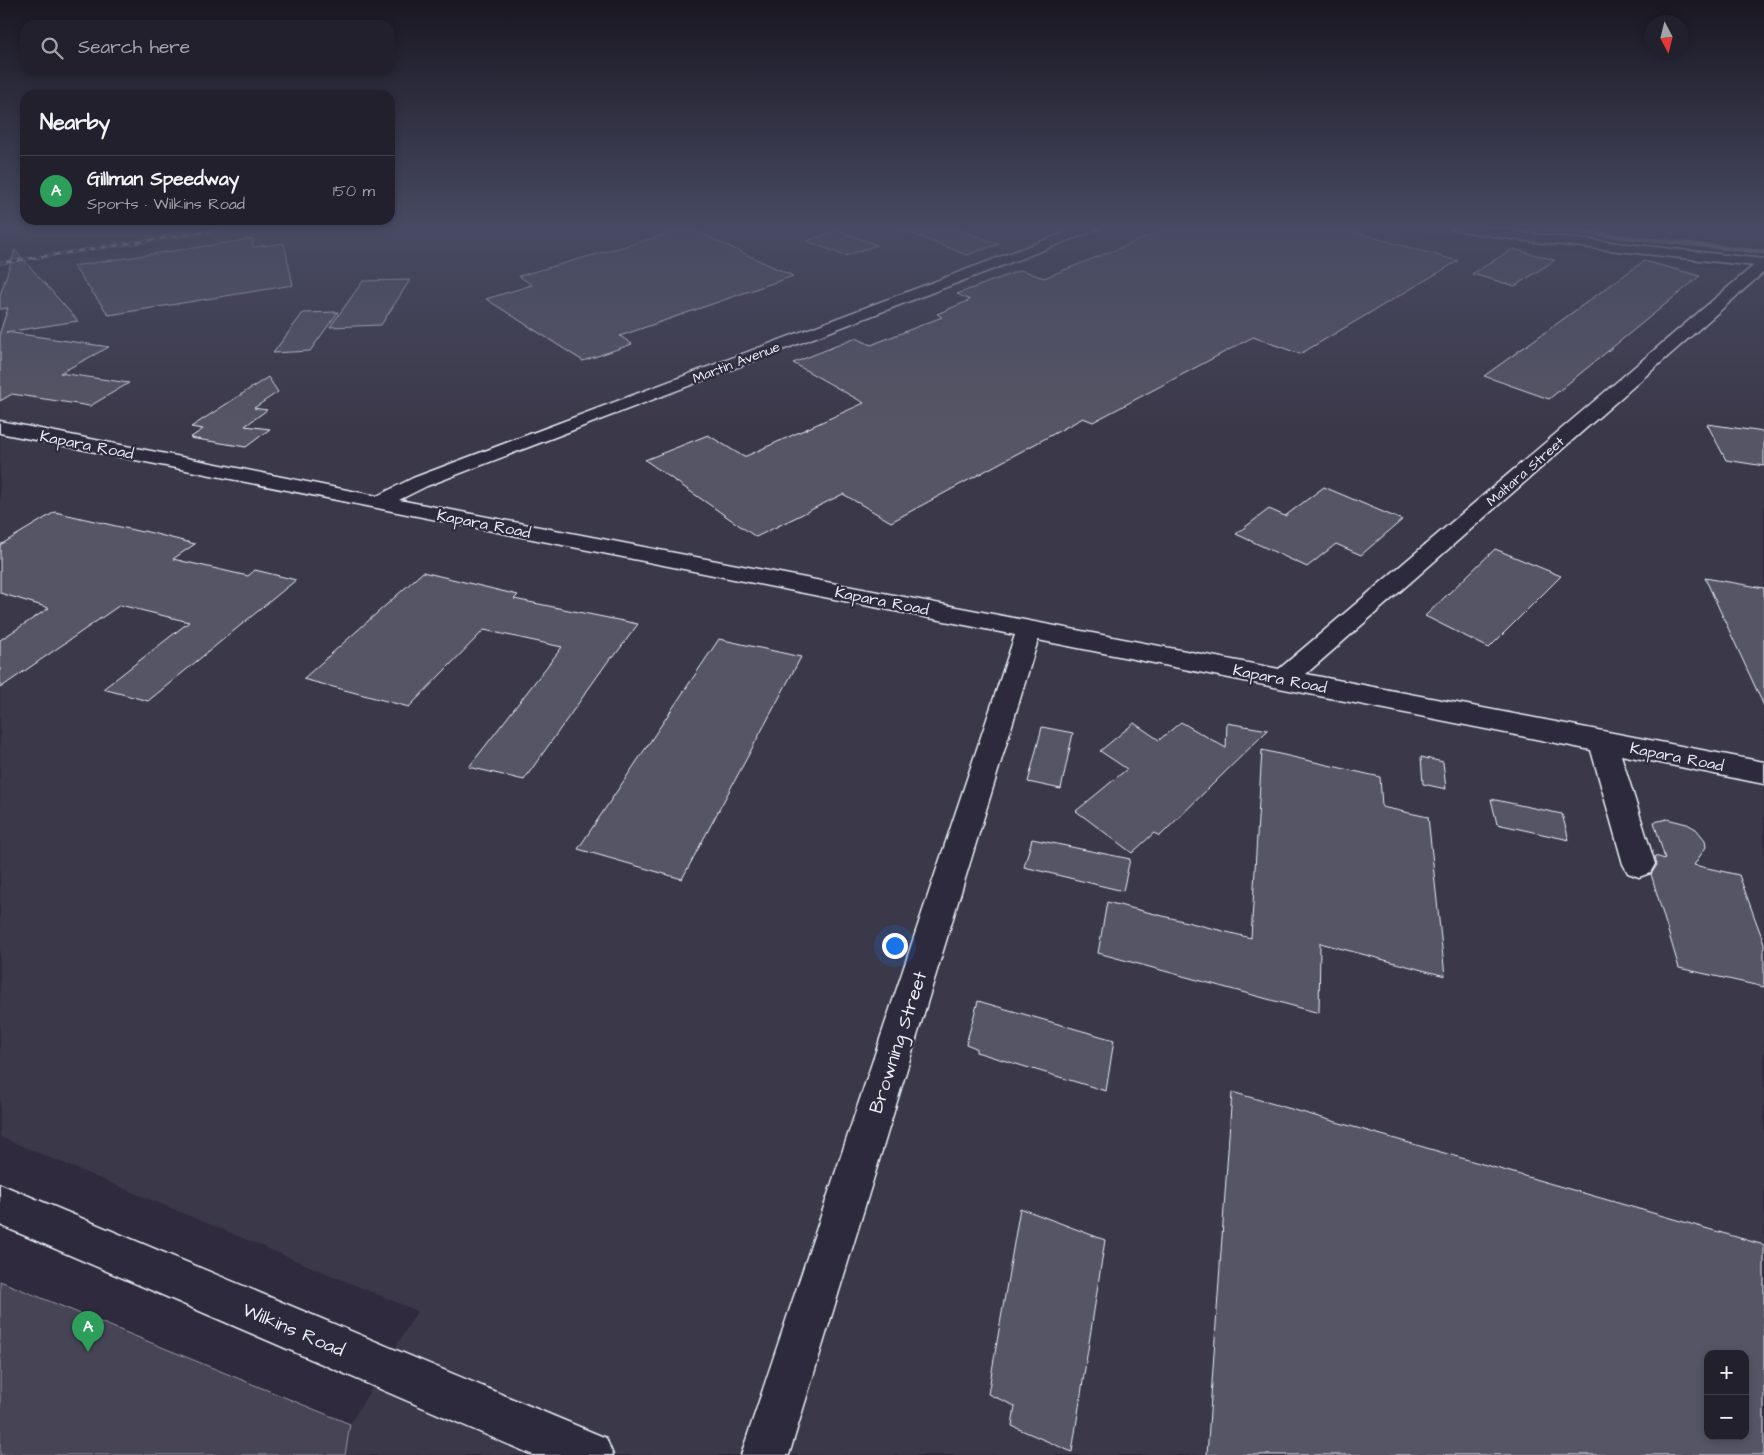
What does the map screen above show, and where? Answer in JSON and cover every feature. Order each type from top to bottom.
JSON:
[{"type":"street","name":"Martin Avenue","points":[[381,503],[392,495],[420,482],[914,294]]},
{"type":"street","name":"Maltara Street","points":[[1285,678],[1729,294]]},
{"type":"street","name":"Kapara Road","points":[[0,427],[1764,773]]},
{"type":"street","name":"Browning Street","points":[[765,1455],[1029,629]]},
{"type":"street","points":[[1603,742],[1638,864]]},
{"type":"street","name":"Wilkins Road","points":[[0,1204],[589,1455]]},
{"type":"shaded area","points":[[0,294],[1764,294],[1764,1455],[345,1455],[350,1424],[417,1311],[0,1137]]},
{"type":"shaded area","points":[[0,1281],[350,1424],[345,1455],[0,1455]]},
{"type":"building","points":[[54,294],[78,321],[6,332],[109,347],[60,373],[129,383],[90,406],[12,394],[0,401],[0,332],[8,308],[0,309],[0,295]]},
{"type":"building","points":[[93,294],[238,294],[109,315]]},
{"type":"building","points":[[354,294],[401,294],[381,325],[330,327]]},
{"type":"building","points":[[503,294],[741,294],[620,336],[632,344],[583,361],[486,299]]},
{"type":"building","points":[[957,294],[1402,294],[1300,354],[1253,337],[1093,422],[1083,418],[891,522],[843,494],[756,537],[645,460],[708,435],[744,457],[864,403],[793,363],[856,338],[871,345],[942,317],[937,314],[970,300]]},
{"type":"building","points":[[1598,294],[1678,294],[1549,399],[1484,376]]},
{"type":"building","points":[[338,312],[310,351],[273,353],[303,313]]},
{"type":"building","points":[[268,377],[278,392],[254,408],[267,410],[245,426],[270,429],[246,447],[190,438],[203,429],[191,427]]},
{"type":"building","points":[[1707,424],[1764,432],[1764,466],[1726,460]]},
{"type":"building","points":[[1324,487],[1402,520],[1361,555],[1336,544],[1307,567],[1236,534],[1269,509],[1285,516]]},
{"type":"building","points":[[55,512],[195,544],[173,559],[248,576],[255,570],[296,580],[148,701],[103,689],[189,622],[120,605],[0,688],[0,640],[49,608],[0,593],[0,545]]},
{"type":"building","points":[[1495,549],[1561,576],[1489,648],[1425,616]]},
{"type":"building","points":[[423,572],[518,595],[514,599],[638,624],[613,658],[611,657],[524,780],[469,767],[562,647],[484,630],[409,707],[303,679]]},
{"type":"building","points":[[1705,578],[1764,588],[1764,706]]},
{"type":"building","points":[[719,639],[801,657],[682,879],[578,849]]},
{"type":"building","points":[[1181,722],[1226,748],[1227,723],[1268,730],[1160,836],[1154,833],[1132,853],[1076,811],[1127,769],[1100,751],[1134,723],[1159,740]]},
{"type":"building","points":[[1042,727],[1073,733],[1061,789],[1028,782]]},
{"type":"building","points":[[1262,750],[1380,777],[1382,807],[1428,817],[1445,976],[1320,943],[1319,1013],[1098,953],[1107,902],[1251,938]]},
{"type":"building","points":[[1421,757],[1443,762],[1446,789],[1423,784]]},
{"type":"building","points":[[1491,799],[1562,814],[1569,840],[1497,824]]},
{"type":"building","points":[[1667,819],[1687,824],[1696,829],[1705,840],[1706,847],[1694,865],[1739,875],[1764,943],[1764,987],[1679,968],[1651,874],[1657,865],[1655,856],[1665,859],[1654,822]]},
{"type":"building","points":[[1032,839],[1130,859],[1123,891],[1024,867]]},
{"type":"building","points":[[978,1001],[1114,1040],[1106,1091],[976,1052],[976,1048],[966,1044]]},
{"type":"building","points":[[1232,1092],[1764,1245],[1764,1455],[1207,1455]]},
{"type":"building","points":[[1020,1208],[1105,1240],[1072,1452],[1012,1426],[1015,1406],[988,1394]]},
{"type":"place","name":"Gillman Speedway","points":[[88,1352]]}]
